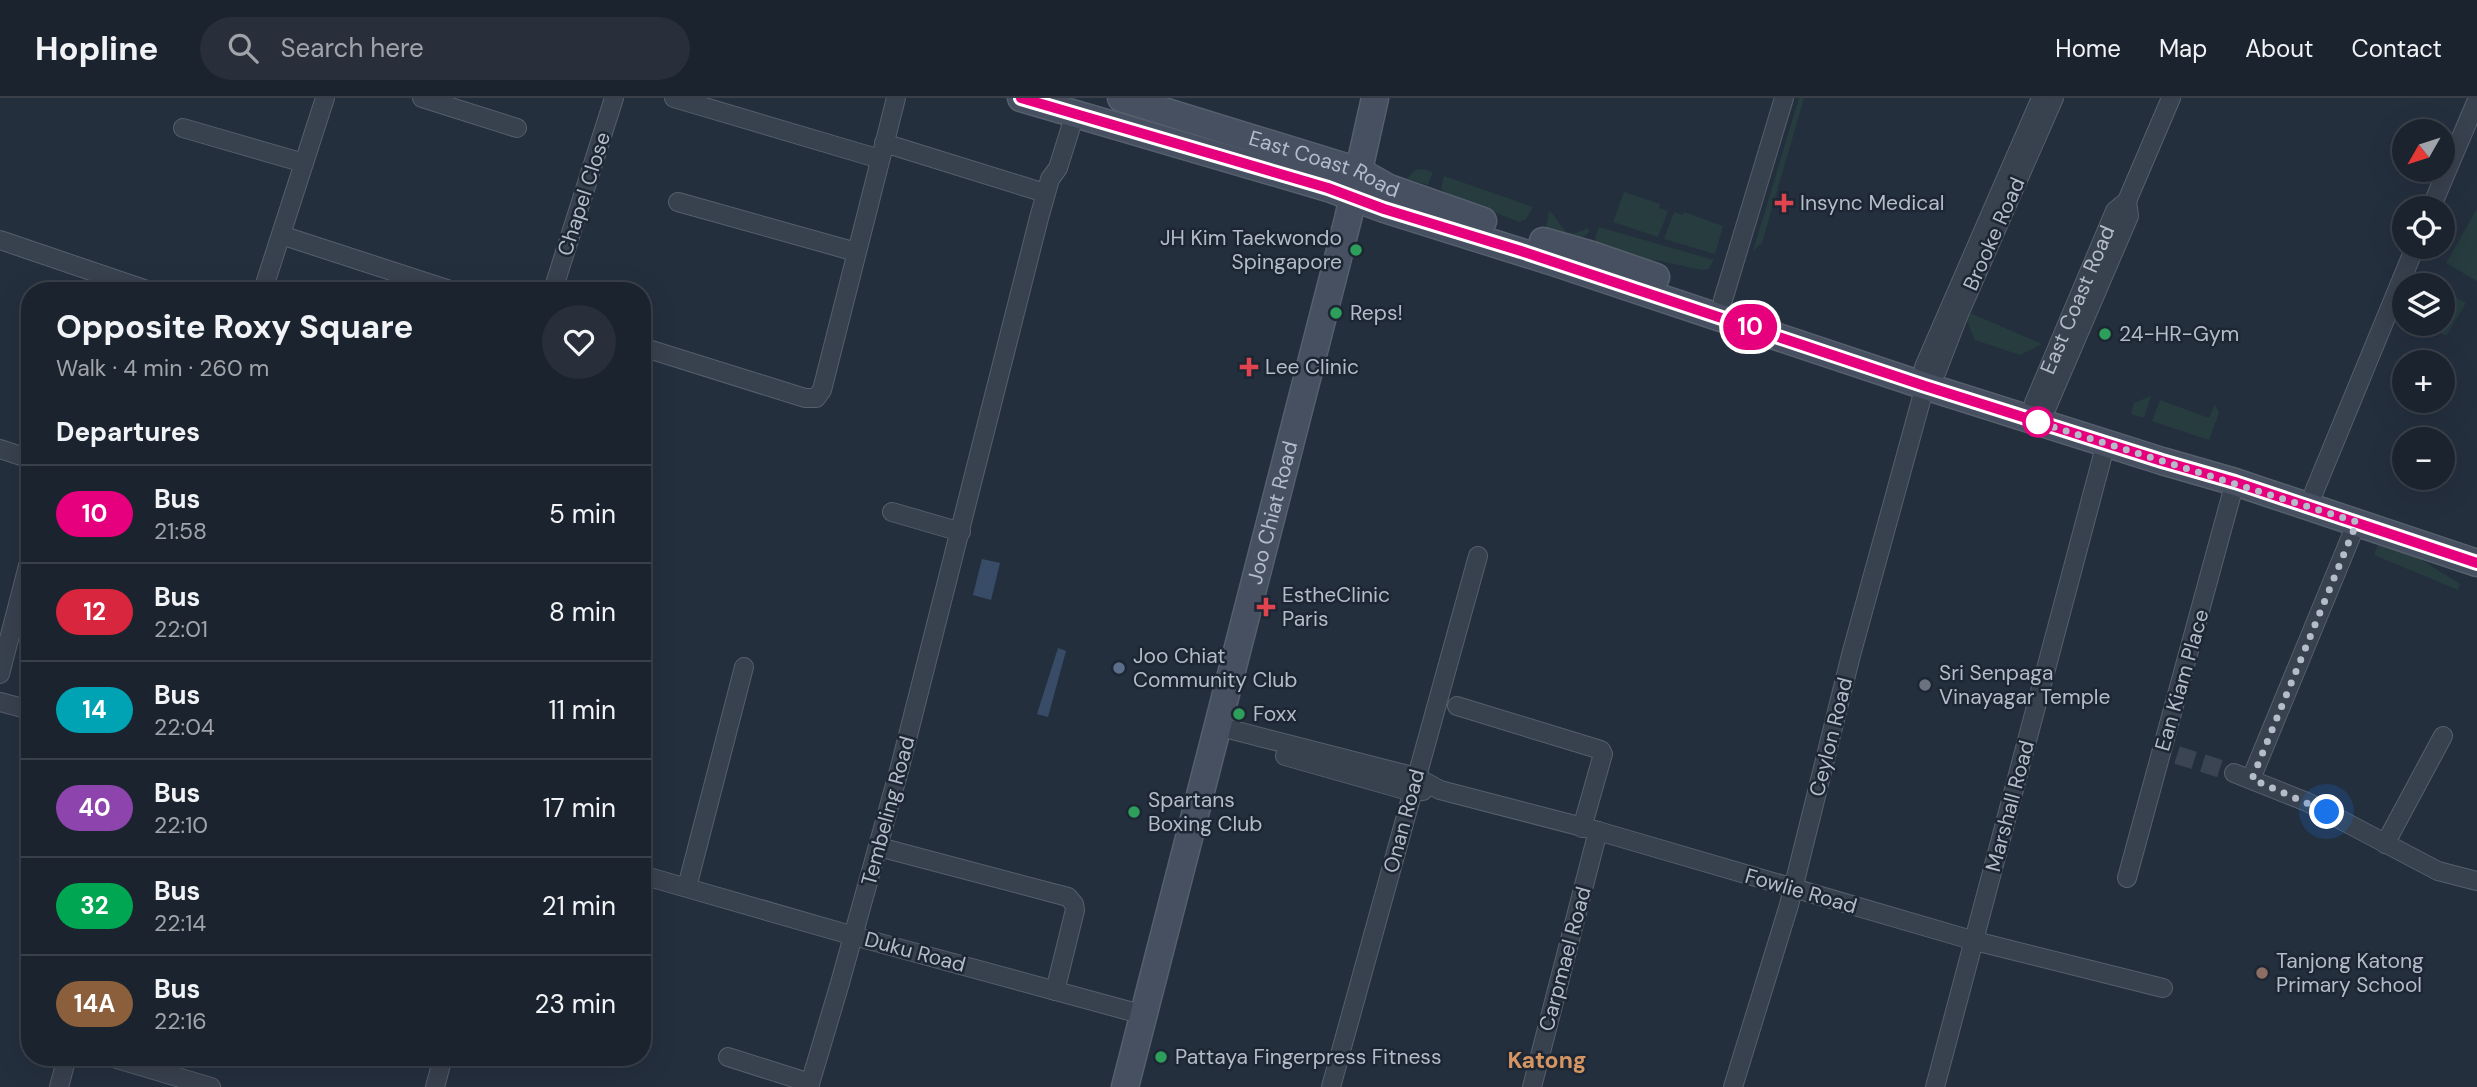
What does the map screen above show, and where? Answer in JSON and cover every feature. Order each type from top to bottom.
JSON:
[{"type":"main road","name":"East Coast Road","points":[[1021,98],[1069,113],[1356,184],[1390,188],[1535,239],[1592,254],[1723,300],[2106,443],[2235,482],[2308,498]]},
{"type":"main road","name":"East Coast Road","points":[[1121,98],[1356,184],[1384,209],[1929,375],[2040,405],[2308,498]]},
{"type":"main road","name":"Joo Chiat Road","points":[[1125,1087],[1356,184],[1375,98]]},
{"type":"main road","points":[[2308,498],[2357,522],[2477,563]]},
{"type":"main road","points":[[2308,498],[2477,544]]},
{"type":"street","points":[[266,282],[325,98]]},
{"type":"street","points":[[422,98],[517,128]]},
{"type":"street","name":"Chapel Close","points":[[556,282],[614,98]]},
{"type":"street","points":[[674,98],[882,151],[1048,186]]},
{"type":"street","points":[[651,350],[805,398],[816,398],[822,390],[896,98]]},
{"type":"street","points":[[1723,300],[1784,98]]},
{"type":"street","name":"Brooke Road","points":[[1929,375],[2041,98]]},
{"type":"street","name":"Brooke Road","points":[[1929,375],[1959,314],[2054,98]]},
{"type":"street","name":"East Coast Road","points":[[2040,405],[2076,320],[2129,216],[2127,201],[2171,98]]},
{"type":"street","points":[[2436,196],[2477,100]]},
{"type":"street","name":"Tembeling Road","points":[[809,1085],[879,846],[1048,186],[1058,168],[1069,113]]},
{"type":"street","points":[[183,128],[304,163]]},
{"type":"street","points":[[678,202],[856,252]]},
{"type":"street","points":[[281,235],[425,282]]},
{"type":"street","points":[[0,240],[124,282]]},
{"type":"street","points":[[2308,498],[2409,259]]},
{"type":"street","name":"Ceylon Road","points":[[1733,1087],[1793,889],[1851,655],[1929,375]]},
{"type":"street","name":"Marshall Road","points":[[1935,1087],[2106,443]]},
{"type":"street","points":[[0,449],[21,456]]},
{"type":"street","name":"Ean Kiam Place","points":[[2127,878],[2169,753],[2235,482]]},
{"type":"street","points":[[892,512],[961,532]]},
{"type":"street","points":[[2252,779],[2357,522]]},
{"type":"street","name":"Onan Road","points":[[1331,1087],[1478,556]]},
{"type":"street","points":[[0,674],[21,593]]},
{"type":"street","points":[[687,887],[744,667]]},
{"type":"street","points":[[0,702],[21,708]]},
{"type":"street","name":"Carpmael Road","points":[[1457,706],[1601,750],[1603,754],[1590,830],[1532,1087]]},
{"type":"street","name":"Fowlie Road","points":[[1216,731],[1590,830],[1975,941],[2163,988]]},
{"type":"street","points":[[2385,844],[2443,736]]},
{"type":"street","points":[[2234,773],[2307,802],[2438,871],[2477,881]]},
{"type":"street","points":[[879,846],[1068,897],[1074,904],[1074,910],[1055,991]]},
{"type":"street","name":"Duku Road","points":[[651,877],[854,936],[1144,1014]]},
{"type":"street","points":[[728,1057],[809,1085]]},
{"type":"street","points":[[59,1087],[65,1066]]},
{"type":"street","points":[[140,1066],[211,1087]]},
{"type":"street","points":[[435,1087],[441,1066]]},
{"type":"green space","points":[[1799,98],[1804,98],[1762,243],[1753,251]]},
{"type":"green space","points":[[1415,170],[1433,172],[1428,185],[1407,179]]},
{"type":"green space","points":[[1444,176],[1533,207],[1526,219],[1519,222],[1445,193],[1441,188]]},
{"type":"green space","points":[[1624,192],[1660,204],[1659,208],[1668,211],[1658,237],[1613,222]]},
{"type":"green space","points":[[2477,209],[2477,281],[2446,263],[2448,259],[2455,259],[2455,247]]},
{"type":"green space","points":[[1549,211],[1568,232],[1579,232],[1587,228],[1590,231],[1580,240],[1546,229]]},
{"type":"green space","points":[[1674,212],[1683,215],[1684,212],[1723,226],[1715,254],[1664,239]]},
{"type":"green space","points":[[1599,227],[1714,260],[1708,269],[1702,270],[1656,260],[1638,262],[1597,243],[1595,237]]},
{"type":"green space","points":[[2455,297],[2466,303],[2455,321]]},
{"type":"green space","points":[[1970,313],[2042,344],[2020,355],[1975,340],[1967,321]]},
{"type":"green space","points":[[2151,396],[2144,418],[2131,414],[2134,403]]},
{"type":"green space","points":[[2160,400],[2209,418],[2215,404],[2219,413],[2209,440],[2152,421]]},
{"type":"green space","points":[[2379,542],[2414,555],[2460,584],[2458,590],[2374,555]]},
{"type":"water","points":[[982,559],[1000,563],[991,600],[973,595]]},
{"type":"water","points":[[1058,648],[1066,651],[1048,717],[1037,714]]},
{"type":"tunnel","points":[[2177,755],[2234,773]]},
{"type":"bus line","name":"10","points":[[1021,98],[1328,188],[1384,209],[1521,251],[1925,386],[2235,482],[2477,563]]},
{"type":"place","name":"Insync Medical","points":[[1784,203]]},
{"type":"place","name":"JH Kim Taekwondo Spingapore","points":[[1356,250]]},
{"type":"place","name":"Reps!","points":[[1336,313]]},
{"type":"place","name":"24-HR-Gym","points":[[2105,334]]},
{"type":"place","name":"Lee Clinic","points":[[1249,367]]},
{"type":"place","name":"EstheClinic Paris","points":[[1266,607]]},
{"type":"place","name":"Joo Chiat Community Club","points":[[1119,668]]},
{"type":"place","name":"Sri Senpaga Vinayagar Temple","points":[[1925,685]]},
{"type":"place","name":"Foxx","points":[[1239,714]]},
{"type":"place","name":"Spartans Boxing Club","points":[[1134,812]]},
{"type":"place","name":"Tanjong Katong Primary School","points":[[2262,973]]},
{"type":"place","name":"Pattaya Fingerpress Fitness","points":[[1161,1057]]},
{"type":"district","name":"Katong","points":[[1547,1060]]},
{"type":"route","points":[[2038,422],[2028,419],[2357,522],[2252,779],[2327,812]]}]
